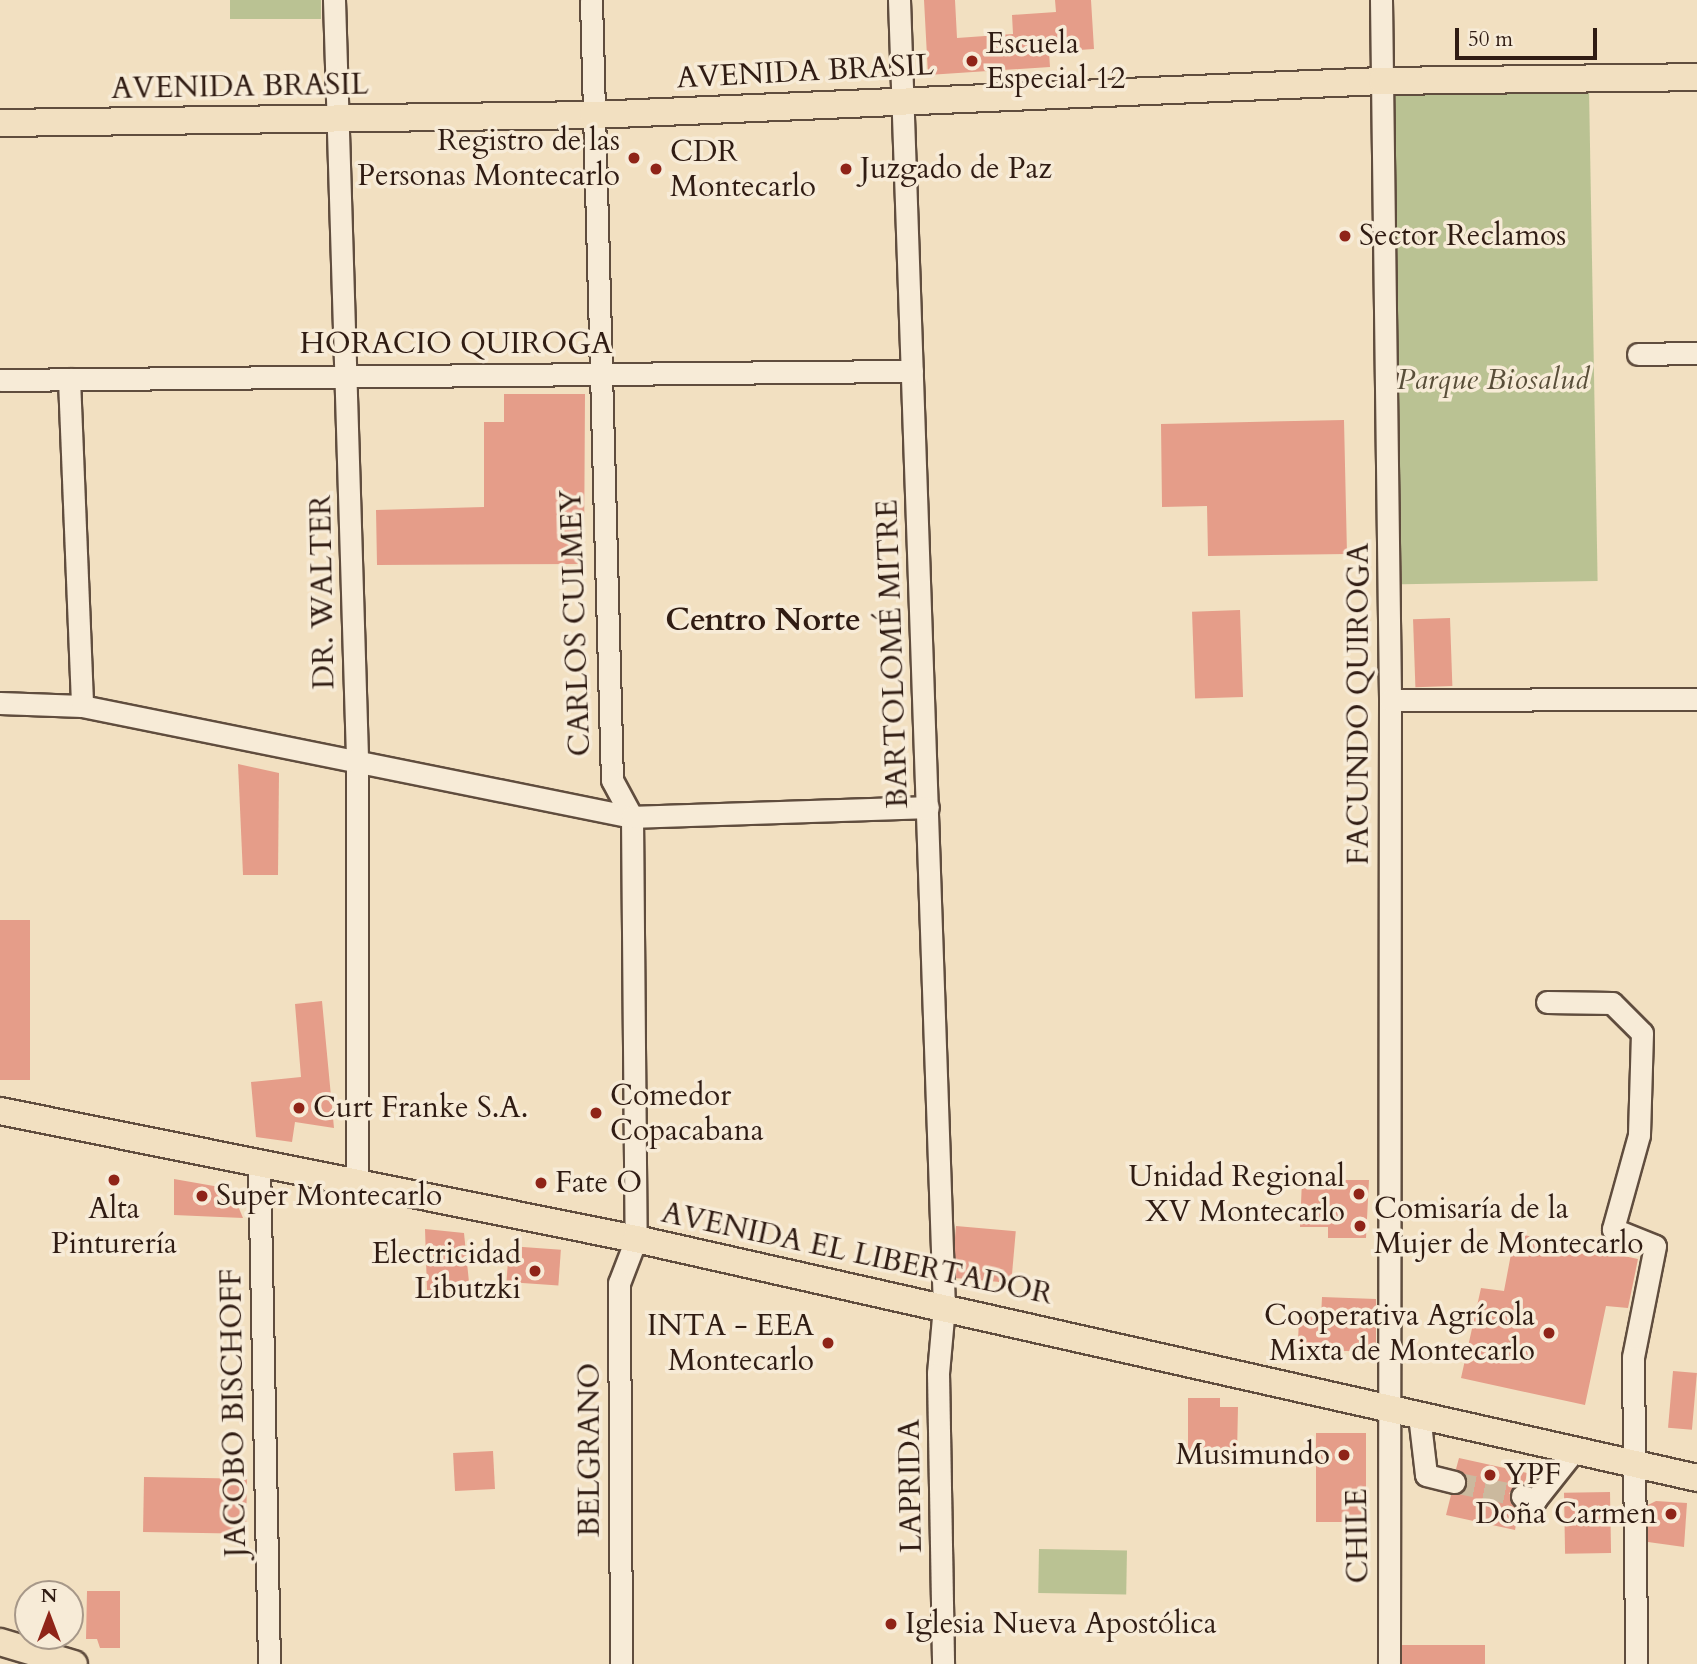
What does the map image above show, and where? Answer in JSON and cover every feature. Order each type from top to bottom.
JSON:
[{"type":"main road","name":"AVENIDA BRASIL","points":[[0,123],[593,115],[1382,81],[1697,77]]},
{"type":"main road","name":"AVENIDA EL LIBERTADOR","points":[[0,1111],[636,1239],[944,1306],[1636,1467],[1697,1478]]},
{"type":"main road","points":[[0,1642],[74,1664]]},
{"type":"street","name":"DR. WALTER","points":[[334,0],[335,119],[347,373],[357,759],[358,1184]]},
{"type":"street","name":"CARLOS CULMEY","points":[[591,0],[597,373],[612,780],[632,817],[636,1239]]},
{"type":"street","name":"BARTOLOMÉ MITRE","points":[[899,0],[929,807],[944,1306]]},
{"type":"street","name":"FACUNDO QUIROGA","points":[[1381,0],[1390,700],[1387,1408]]},
{"type":"street","points":[[1638,354],[1697,354]]},
{"type":"street","name":"HORACIO QUIROGA","points":[[0,380],[347,373],[912,371]]},
{"type":"street","points":[[69,379],[82,706]]},
{"type":"street","points":[[1390,700],[1697,699]]},
{"type":"street","points":[[0,703],[82,706],[357,759],[632,817],[929,807]]},
{"type":"street","points":[[1548,1002],[1612,1003],[1642,1033],[1639,1135],[1613,1229],[1656,1246],[1633,1357],[1636,1664]]},
{"type":"street","name":"JACOBO BISCHOFF","points":[[259,1161],[269,1664]]},
{"type":"street","name":"BELGRANO","points":[[621,1664],[619,1283],[636,1239]]},
{"type":"street","name":"LAPRIDA","points":[[943,1664],[938,1373],[944,1306]]},
{"type":"street","name":"CHILE","points":[[1387,1408],[1389,1664]]},
{"type":"street","points":[[1419,1415],[1426,1475],[1454,1482]]},
{"type":"street","points":[[1522,1496],[1535,1500],[1573,1452]]},
{"type":"green space","points":[[230,0],[321,0],[321,19],[230,19]]},
{"type":"green space","name":"Parque Biosalud","points":[[1589,88],[1598,581],[1402,584],[1393,91]]},
{"type":"green space","points":[[1039,1549],[1127,1551],[1126,1595],[1038,1593]]},
{"type":"building","points":[[924,0],[955,0],[957,38],[1013,34],[1012,15],[1056,12],[1055,0],[1091,0],[1094,49],[1049,52],[1050,67],[928,75]]},
{"type":"building","points":[[504,394],[585,394],[584,564],[377,565],[376,510],[484,507],[484,422],[504,422]]},
{"type":"building","points":[[1344,420],[1347,554],[1208,556],[1207,506],[1162,507],[1161,424]]},
{"type":"building","points":[[1240,610],[1243,697],[1195,699],[1192,612]]},
{"type":"building","points":[[1450,618],[1452,686],[1415,687],[1413,619]]},
{"type":"building","points":[[238,764],[279,773],[278,875],[243,875]]},
{"type":"building","points":[[0,920],[30,920],[30,1080],[0,1080]]},
{"type":"building","points":[[322,1001],[334,1128],[295,1122],[292,1142],[256,1137],[251,1082],[301,1077],[295,1004]]},
{"type":"building","points":[[174,1179],[231,1189],[243,1218],[174,1215]]},
{"type":"building","points":[[1302,1180],[1369,1180],[1366,1238],[1328,1238],[1328,1227],[1300,1227]]},
{"type":"building","points":[[956,1226],[1016,1231],[1011,1283],[951,1278]]},
{"type":"building","points":[[425,1229],[464,1233],[470,1292],[427,1290]]},
{"type":"building","points":[[1515,1233],[1638,1259],[1628,1308],[1606,1306],[1585,1405],[1461,1378],[1481,1288],[1504,1291]]},
{"type":"building","points":[[509,1246],[561,1250],[558,1286],[506,1282]]},
{"type":"building","points":[[1322,1297],[1376,1299],[1376,1352],[1316,1350],[1313,1343],[1298,1343],[1299,1316],[1321,1317]]},
{"type":"building","points":[[1673,1371],[1697,1373],[1692,1430],[1668,1428]]},
{"type":"building","points":[[1188,1398],[1220,1398],[1220,1407],[1238,1407],[1237,1454],[1188,1454]]},
{"type":"building","points":[[1316,1433],[1366,1433],[1366,1522],[1316,1522]]},
{"type":"building","points":[[493,1451],[495,1489],[455,1491],[453,1453]]},
{"type":"building","points":[[1459,1458],[1527,1473],[1525,1483],[1509,1493],[1519,1509],[1515,1530],[1446,1515],[1451,1495],[1467,1485],[1456,1469]]},
{"type":"building","points":[[144,1477],[247,1479],[246,1534],[143,1532]]},
{"type":"building","points":[[1610,1492],[1611,1553],[1565,1554],[1564,1493]]},
{"type":"building","points":[[1656,1501],[1687,1503],[1684,1547],[1648,1542],[1648,1505]]},
{"type":"building","points":[[87,1591],[120,1591],[120,1648],[100,1648],[97,1639],[86,1639]]},
{"type":"building","points":[[1402,1645],[1485,1645],[1485,1664],[1402,1664]]},
{"type":"tunnel","points":[[1454,1482],[1522,1496]]},
{"type":"place","name":"Escuela Especial 12","points":[[972,61]]},
{"type":"place","name":"Registro de las Personas Montecarlo","points":[[634,158]]},
{"type":"place","name":"CDR Montecarlo","points":[[656,169]]},
{"type":"place","name":"Juzgado de Paz","points":[[846,169]]},
{"type":"place","name":"Sector Reclamos","points":[[1345,236]]},
{"type":"place","name":"Curt Franke S.A.","points":[[299,1108]]},
{"type":"place","name":"Comedor Copacabana","points":[[596,1113]]},
{"type":"place","name":"Alta Pinturería","points":[[114,1180]]},
{"type":"place","name":"Fate O","points":[[541,1183]]},
{"type":"place","name":"Unidad Regional XV Montecarlo","points":[[1359,1194]]},
{"type":"place","name":"Super Montecarlo","points":[[202,1196]]},
{"type":"place","name":"Comisaría de la Mujer de Montecarlo","points":[[1360,1226]]},
{"type":"place","name":"Electricidad Libutzki","points":[[535,1271]]},
{"type":"place","name":"Cooperativa Agrícola Mixta de Montecarlo","points":[[1549,1333]]},
{"type":"place","name":"INTA - EEA Montecarlo","points":[[828,1343]]},
{"type":"place","name":"Musimundo","points":[[1344,1455]]},
{"type":"place","name":"YPF","points":[[1490,1475]]},
{"type":"place","name":"Doña Carmen","points":[[1671,1514]]},
{"type":"place","name":"Iglesia Nueva Apostólica","points":[[891,1624]]},
{"type":"district","name":"Centro Norte","points":[[763,620]]}]
